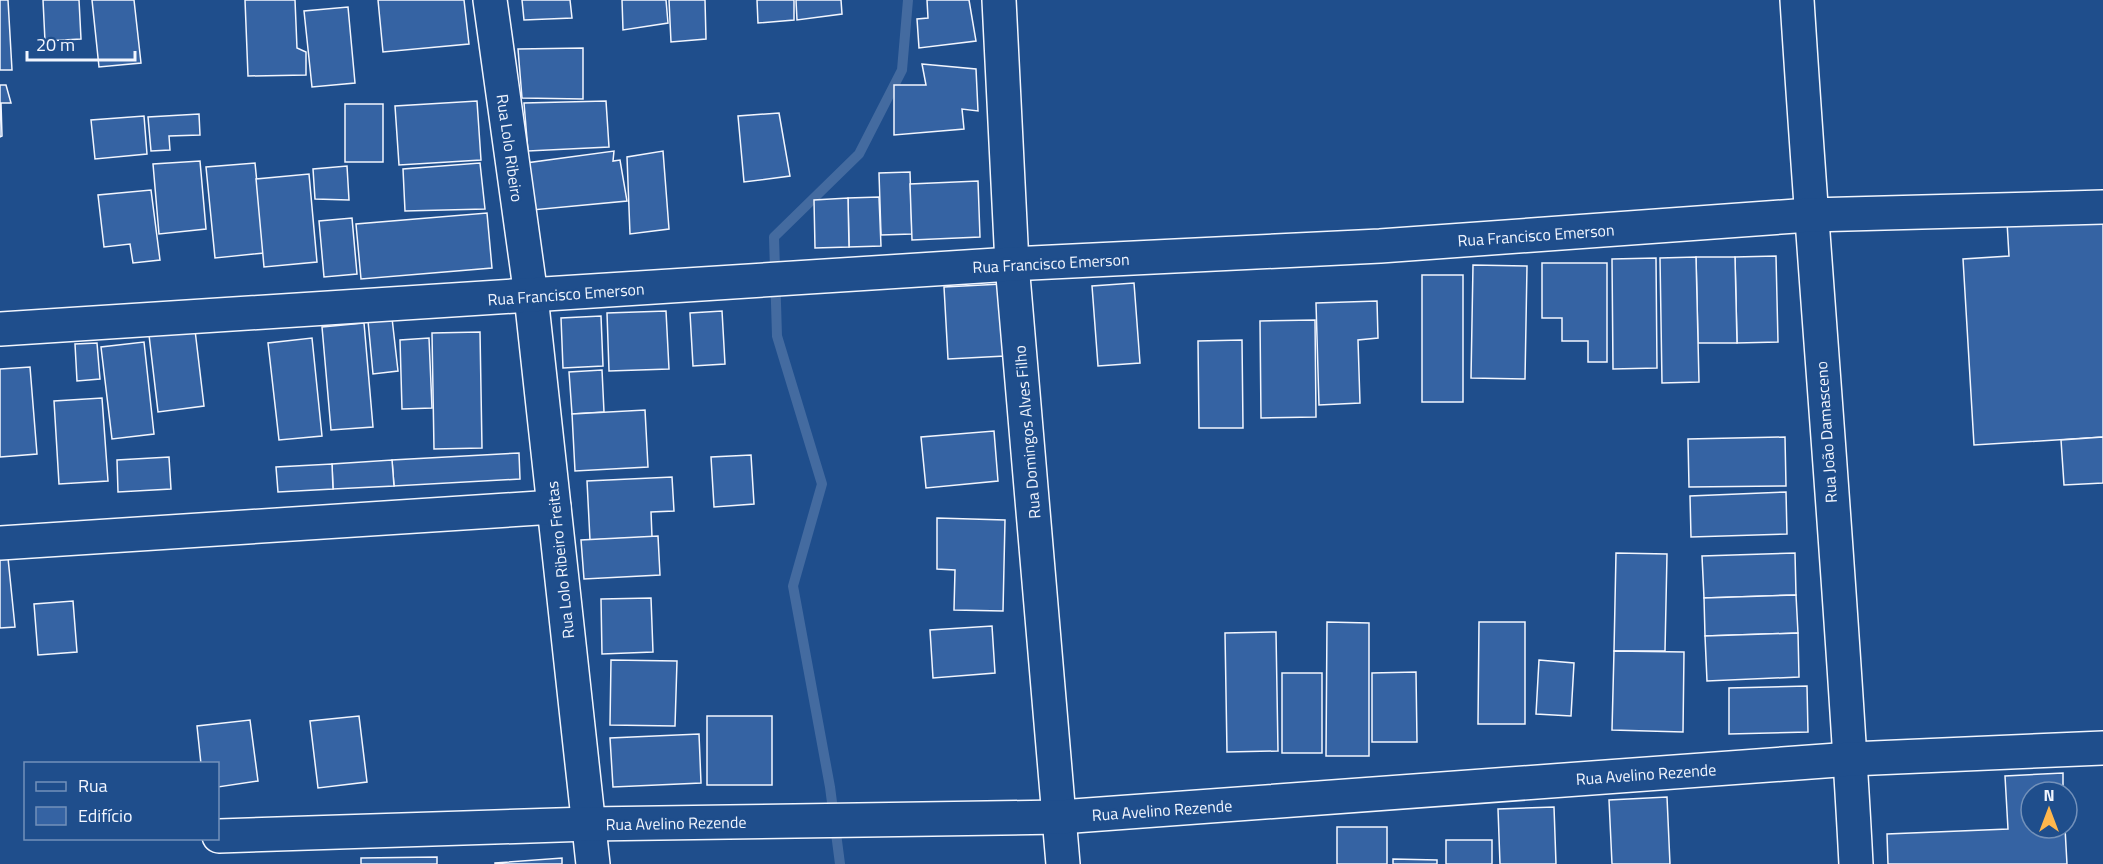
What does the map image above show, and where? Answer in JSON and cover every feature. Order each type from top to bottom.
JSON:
[{"type":"street","name":"Rua Lolo Ribeiro","points":[[490,0],[531,296]]},
{"type":"street","name":"Rua Domingos Alves Filho","points":[[999,0],[1012,264],[1063,864]]},
{"type":"street","name":"Rua João Damasceno","points":[[1797,0],[1810,215],[1851,759],[1856,864]]},
{"type":"street","name":"Rua Francisco Emerson","points":[[0,328],[1012,264],[1380,246],[1810,215],[2103,207]]},
{"type":"street","name":"Rua Lolo Ribeiro Freitas","points":[[531,296],[593,864]]},
{"type":"street","points":[[0,543],[554,507]]},
{"type":"street","name":"Rua Avelino Rezende","points":[[219,836],[589,824],[1060,817],[1851,759],[2103,748]]},
{"type":"building","points":[[0,0],[8,0],[12,70],[0,70]]},
{"type":"building","points":[[43,0],[79,0],[81,39],[45,41]]},
{"type":"building","points":[[92,0],[134,0],[141,63],[99,67]]},
{"type":"building","points":[[245,0],[295,0],[297,48],[306,52],[306,75],[248,76]]},
{"type":"building","points":[[378,0],[464,0],[469,44],[383,52]]},
{"type":"building","points":[[522,0],[570,0],[572,18],[524,20]]},
{"type":"building","points":[[622,0],[666,0],[668,23],[623,30]]},
{"type":"building","points":[[669,0],[705,0],[706,39],[671,42]]},
{"type":"building","points":[[757,0],[794,0],[794,20],[758,23]]},
{"type":"building","points":[[796,0],[841,0],[842,14],[797,20]]},
{"type":"building","points":[[927,0],[969,0],[976,41],[919,48],[917,19],[928,18]]},
{"type":"building","points":[[348,7],[355,83],[312,87],[304,11]]},
{"type":"building","points":[[583,48],[583,99],[522,98],[518,49]]},
{"type":"building","points":[[922,64],[976,69],[978,111],[962,109],[964,129],[894,135],[894,85],[926,85]]},
{"type":"building","points":[[0,85],[6,85],[11,103],[1,103],[2,136],[0,137]]},
{"type":"building","points":[[477,101],[481,160],[399,165],[395,106]]},
{"type":"building","points":[[606,101],[609,147],[528,151],[524,103]]},
{"type":"building","points":[[345,104],[383,104],[383,162],[345,162]]},
{"type":"building","points":[[779,113],[790,176],[744,182],[738,116]]},
{"type":"building","points":[[199,114],[200,135],[169,136],[170,150],[151,151],[148,117]]},
{"type":"building","points":[[144,116],[147,154],[95,159],[91,120]]},
{"type":"building","points":[[614,151],[613,161],[620,160],[627,201],[532,210],[526,163]]},
{"type":"building","points":[[663,151],[669,229],[630,234],[627,157]]},
{"type":"building","points":[[200,161],[206,229],[159,234],[153,164]]},
{"type":"building","points":[[255,163],[264,253],[215,258],[206,167]]},
{"type":"building","points":[[480,163],[485,209],[405,211],[403,169]]},
{"type":"building","points":[[347,166],[349,200],[315,199],[313,169]]},
{"type":"building","points":[[910,172],[912,234],[881,235],[879,173]]},
{"type":"building","points":[[309,174],[317,262],[264,267],[256,179]]},
{"type":"building","points":[[978,181],[980,237],[912,240],[910,184]]},
{"type":"building","points":[[151,190],[160,260],[133,263],[130,244],[104,247],[98,195]]},
{"type":"building","points":[[879,197],[881,246],[849,247],[848,198]]},
{"type":"building","points":[[848,198],[849,247],[815,248],[814,200]]},
{"type":"building","points":[[487,213],[492,268],[361,279],[356,224]]},
{"type":"building","points":[[2103,216],[2103,437],[1974,445],[1963,259],[2009,256],[2007,222]]},
{"type":"building","points":[[352,218],[357,274],[324,277],[319,221]]},
{"type":"building","points":[[1776,256],[1778,342],[1737,343],[1735,257]]},
{"type":"building","points":[[1696,257],[1735,257],[1737,343],[1698,343]]},
{"type":"building","points":[[1696,257],[1699,382],[1662,383],[1660,258]]},
{"type":"building","points":[[1656,258],[1657,368],[1613,369],[1612,259]]},
{"type":"building","points":[[1542,263],[1607,263],[1607,362],[1588,362],[1588,341],[1562,341],[1562,318],[1542,318]]},
{"type":"building","points":[[1473,265],[1527,266],[1525,379],[1471,378]]},
{"type":"building","points":[[1422,275],[1463,275],[1463,402],[1422,402]]},
{"type":"building","points":[[1134,283],[1140,363],[1098,366],[1092,286]]},
{"type":"building","points":[[1002,284],[1005,356],[948,359],[944,287]]},
{"type":"building","points":[[1377,301],[1378,338],[1358,340],[1360,403],[1319,405],[1316,303]]},
{"type":"building","points":[[666,311],[669,369],[609,371],[607,313]]},
{"type":"building","points":[[722,311],[725,364],[693,366],[690,313]]},
{"type":"building","points":[[601,316],[603,366],[563,368],[561,318]]},
{"type":"building","points":[[392,318],[398,371],[373,374],[368,321]]},
{"type":"building","points":[[1315,320],[1316,417],[1261,418],[1260,321]]},
{"type":"building","points":[[364,323],[373,427],[331,430],[322,327]]},
{"type":"building","points":[[195,330],[204,406],[158,412],[149,335]]},
{"type":"building","points":[[480,332],[482,448],[434,449],[432,333]]},
{"type":"building","points":[[312,338],[322,436],[279,440],[268,343]]},
{"type":"building","points":[[429,338],[432,408],[402,409],[400,340]]},
{"type":"building","points":[[1242,340],[1243,428],[1199,428],[1198,341]]},
{"type":"building","points":[[144,342],[154,434],[112,439],[101,347]]},
{"type":"building","points":[[97,343],[100,379],[77,381],[75,344]]},
{"type":"building","points":[[30,367],[37,454],[0,457],[0,369]]},
{"type":"building","points":[[602,370],[604,412],[572,414],[569,372]]},
{"type":"building","points":[[102,398],[108,481],[59,484],[54,401]]},
{"type":"building","points":[[645,410],[648,467],[575,471],[572,414]]},
{"type":"building","points":[[994,431],[998,481],[926,488],[921,437]]},
{"type":"building","points":[[1785,437],[1786,486],[1689,487],[1688,439]]},
{"type":"building","points":[[2103,437],[2103,483],[2064,485],[2061,440]]},
{"type":"building","points":[[519,453],[520,479],[394,486],[392,460]]},
{"type":"building","points":[[751,455],[754,504],[714,507],[711,457]]},
{"type":"building","points":[[169,457],[171,489],[118,492],[117,460]]},
{"type":"building","points":[[392,460],[394,486],[333,489],[332,464]]},
{"type":"building","points":[[332,464],[333,489],[278,492],[276,467]]},
{"type":"building","points":[[672,477],[674,511],[651,512],[652,537],[590,540],[587,481]]},
{"type":"building","points":[[1786,492],[1787,534],[1691,537],[1690,496]]},
{"type":"building","points":[[937,518],[1005,520],[1003,611],[954,610],[955,570],[937,569]]},
{"type":"building","points":[[658,536],[660,575],[584,579],[581,540]]},
{"type":"building","points":[[1616,553],[1667,554],[1665,651],[1614,651]]},
{"type":"building","points":[[1795,553],[1796,595],[1704,598],[1702,556]]},
{"type":"building","points":[[8,558],[15,627],[0,628],[0,559]]},
{"type":"building","points":[[1796,595],[1798,633],[1705,636],[1704,598]]},
{"type":"building","points":[[651,598],[653,652],[602,654],[601,599]]},
{"type":"building","points":[[73,601],[77,652],[38,655],[34,604]]},
{"type":"building","points":[[1327,622],[1369,623],[1369,756],[1326,756]]},
{"type":"building","points":[[1479,622],[1525,622],[1525,724],[1478,724]]},
{"type":"building","points":[[992,626],[995,673],[933,678],[930,630]]},
{"type":"building","points":[[1276,632],[1278,751],[1227,752],[1225,633]]},
{"type":"building","points":[[1798,633],[1799,677],[1707,681],[1705,636]]},
{"type":"building","points":[[1614,651],[1684,652],[1683,732],[1612,730]]},
{"type":"building","points":[[611,660],[677,661],[675,726],[610,725]]},
{"type":"building","points":[[1539,660],[1574,663],[1571,716],[1536,714]]},
{"type":"building","points":[[1416,672],[1417,742],[1372,742],[1372,673]]},
{"type":"building","points":[[1282,673],[1322,673],[1322,753],[1282,753]]},
{"type":"building","points":[[1807,686],[1808,732],[1729,734],[1729,688]]},
{"type":"building","points":[[359,716],[367,782],[318,788],[310,721]]},
{"type":"building","points":[[707,716],[772,716],[772,785],[707,785]]},
{"type":"building","points":[[250,720],[258,781],[219,787],[219,762],[201,762],[197,726]]},
{"type":"building","points":[[699,734],[701,783],[613,787],[610,738]]},
{"type":"building","points":[[2063,773],[2063,780],[2019,780],[2019,840],[2066,840],[2067,864],[1888,864],[1887,834],[2008,829],[2005,776]]},
{"type":"building","points":[[1667,797],[1670,864],[1612,864],[1609,800]]},
{"type":"building","points":[[1554,807],[1556,864],[1500,864],[1498,809]]},
{"type":"building","points":[[1337,827],[1387,827],[1387,864],[1337,864]]},
{"type":"building","points":[[1446,840],[1492,840],[1492,864],[1446,864]]},
{"type":"building","points":[[437,857],[437,864],[361,864],[361,858]]},
{"type":"building","points":[[562,858],[562,864],[495,864],[495,863]]},
{"type":"building","points":[[1393,859],[1437,860],[1437,864],[1393,864]]},
{"type":"waterway","points":[[840,864],[830,787],[793,586],[822,484],[777,336],[774,237],[859,154],[902,70],[908,0]]}]
